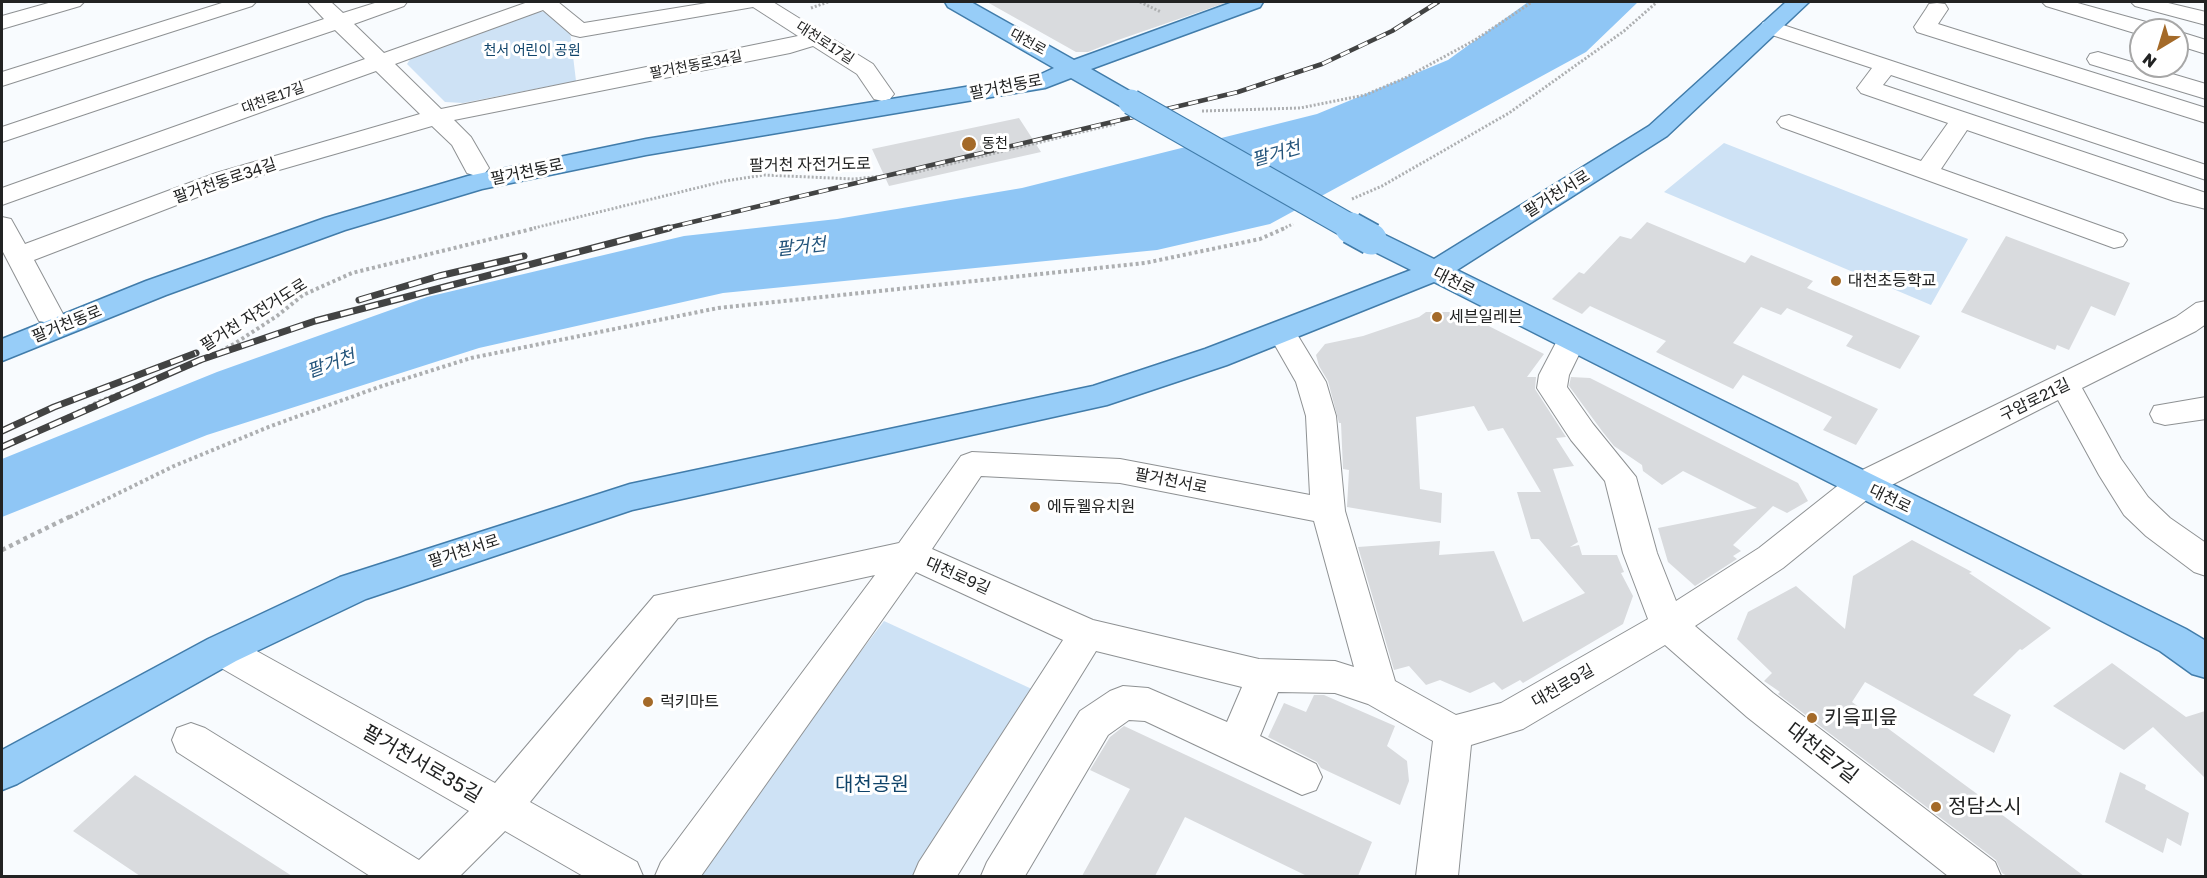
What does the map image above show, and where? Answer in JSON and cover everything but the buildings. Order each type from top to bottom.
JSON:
[{"type":"main road","name":"대천로","points":[[956,2],[1073,68],[1127,112],[1434,272],[2162,635],[2205,662]]},
{"type":"main road","name":"팔거천동로","points":[[2,351],[156,288],[335,224],[477,182],[646,147],[1045,81],[1073,68],[1252,2]]},
{"type":"main road","name":"팔거천서로","points":[[2,771],[222,650],[353,588],[630,497],[1096,397],[1282,333],[1434,272],[1658,131],[1798,2]]},
{"type":"main road","name":"팔거천동로","points":[[2,333],[170,264],[400,185],[656,128],[1073,68]]},
{"type":"street","points":[[2,23],[73,2]]},
{"type":"street","points":[[2,79],[244,2]]},
{"type":"street","points":[[319,2],[376,61],[462,142],[476,168]]},
{"type":"street","points":[[2,135],[397,2]]},
{"type":"street","name":"대천로17길","points":[[2,197],[376,61],[547,2],[580,30],[748,2]]},
{"type":"street","name":"대천로17길","points":[[759,2],[865,69],[882,94]]},
{"type":"street","points":[[1913,2],[1960,16]]},
{"type":"street","points":[[2053,2],[2129,24]]},
{"type":"street","points":[[2142,2],[2205,19]]},
{"type":"street","points":[[1937,9],[1925,27],[2205,116]]},
{"type":"street","points":[[1771,27],[1831,57],[1886,66],[2205,173]]},
{"type":"street","name":"팔거천동로34길","points":[[18,256],[225,178],[435,117],[779,48],[815,38]]},
{"type":"street","points":[[2189,42],[2205,47]]},
{"type":"street","points":[[2083,54],[2205,92]]},
{"type":"street","points":[[1886,66],[1869,88],[2183,196],[2205,201]]},
{"type":"street","points":[[1926,172],[1962,120]]},
{"type":"street","points":[[1789,122],[2114,240]]},
{"type":"street","points":[[2,225],[49,314]]},
{"type":"street","name":"구암로21길","points":[[1862,485],[2186,324],[2205,310]]},
{"type":"street","points":[[1282,333],[1311,382],[1321,416],[1328,511],[1379,691]]},
{"type":"street","points":[[1570,340],[1554,375],[1552,388],[1582,432],[1620,477],[1640,553],[1668,625]]},
{"type":"street","points":[[2066,385],[2110,467],[2136,506],[2158,527],[2205,562]]},
{"type":"street","points":[[2165,414],[2205,408]]},
{"type":"street","points":[[676,876],[910,554],[972,464],[962,426]]},
{"type":"street","name":"팔거천서로","points":[[972,464],[1120,471],[1328,511]]},
{"type":"street","name":"대천로9길","points":[[432,876],[500,808],[666,606],[910,554],[1087,634],[1266,675],[1335,677],[1379,691],[1454,733],[1510,717],[1668,625],[1771,558],[1862,485]]},
{"type":"street","name":"대천로7길","points":[[1668,625],[1760,705],[1980,876]]},
{"type":"street","points":[[934,876],[1087,634]]},
{"type":"street","name":"팔거천서로35길","points":[[222,650],[622,876]]},
{"type":"street","points":[[1237,744],[1266,675]]},
{"type":"street","points":[[1002,876],[1094,723],[1123,703],[1148,705],[1237,744],[1302,777]]},
{"type":"street","points":[[1437,876],[1454,733]]},
{"type":"street","points":[[191,740],[406,876]]},
{"type":"path","points":[[1191,111],[1300,108],[1365,94],[1405,78],[1475,40],[1532,2]]},
{"type":"path","points":[[1351,199],[1382,186],[1509,113],[1623,31],[1657,2]]},
{"type":"path","name":"팔거천 자전거도로","points":[[2,449],[100,401],[198,363],[234,344],[303,296],[352,273],[724,180],[764,176],[854,179],[914,173],[1127,112]]},
{"type":"path","points":[[2,550],[174,466],[271,426],[379,387],[471,358],[718,308],[1145,263],[1260,238],[1301,221]]},
{"type":"green space","name":"천서 어린이 공원","points":[[531,11],[547,12],[570,31],[576,81],[463,103],[445,102],[407,64],[414,53]]},
{"type":"green space","points":[[1724,143],[1968,239],[1931,305],[1664,192]]},
{"type":"green space","name":"대천공원","points":[[884,621],[1034,690],[922,876],[700,876],[702,861]]},
{"type":"water","name":"팔거천","points":[[1528,2],[1638,2],[1586,52],[1270,224],[1157,250],[723,293],[479,348],[207,435],[2,517],[2,459],[217,372],[427,297],[684,236],[837,219],[1022,188],[1317,114],[1448,60]]},
{"type":"railway","points":[[663,229],[1238,92],[1322,64],[1392,31],[1438,2]]},
{"type":"railway","points":[[2,447],[200,360],[315,321],[669,228]]},
{"type":"railway","points":[[359,300],[439,276],[524,256]]},
{"type":"railway","points":[[2,431],[54,407],[196,353]]},
{"type":"place","name":"동천","points":[[969,144]]},
{"type":"place","name":"대천초등학교","points":[[1836,281]]},
{"type":"place","name":"세븐일레븐","points":[[1437,317]]},
{"type":"place","name":"에듀웰유치원","points":[[1035,507]]},
{"type":"place","name":"럭키마트","points":[[648,702]]},
{"type":"place","name":"키읔피읖","points":[[1812,718]]},
{"type":"place","name":"정담스시","points":[[1936,807]]}]
